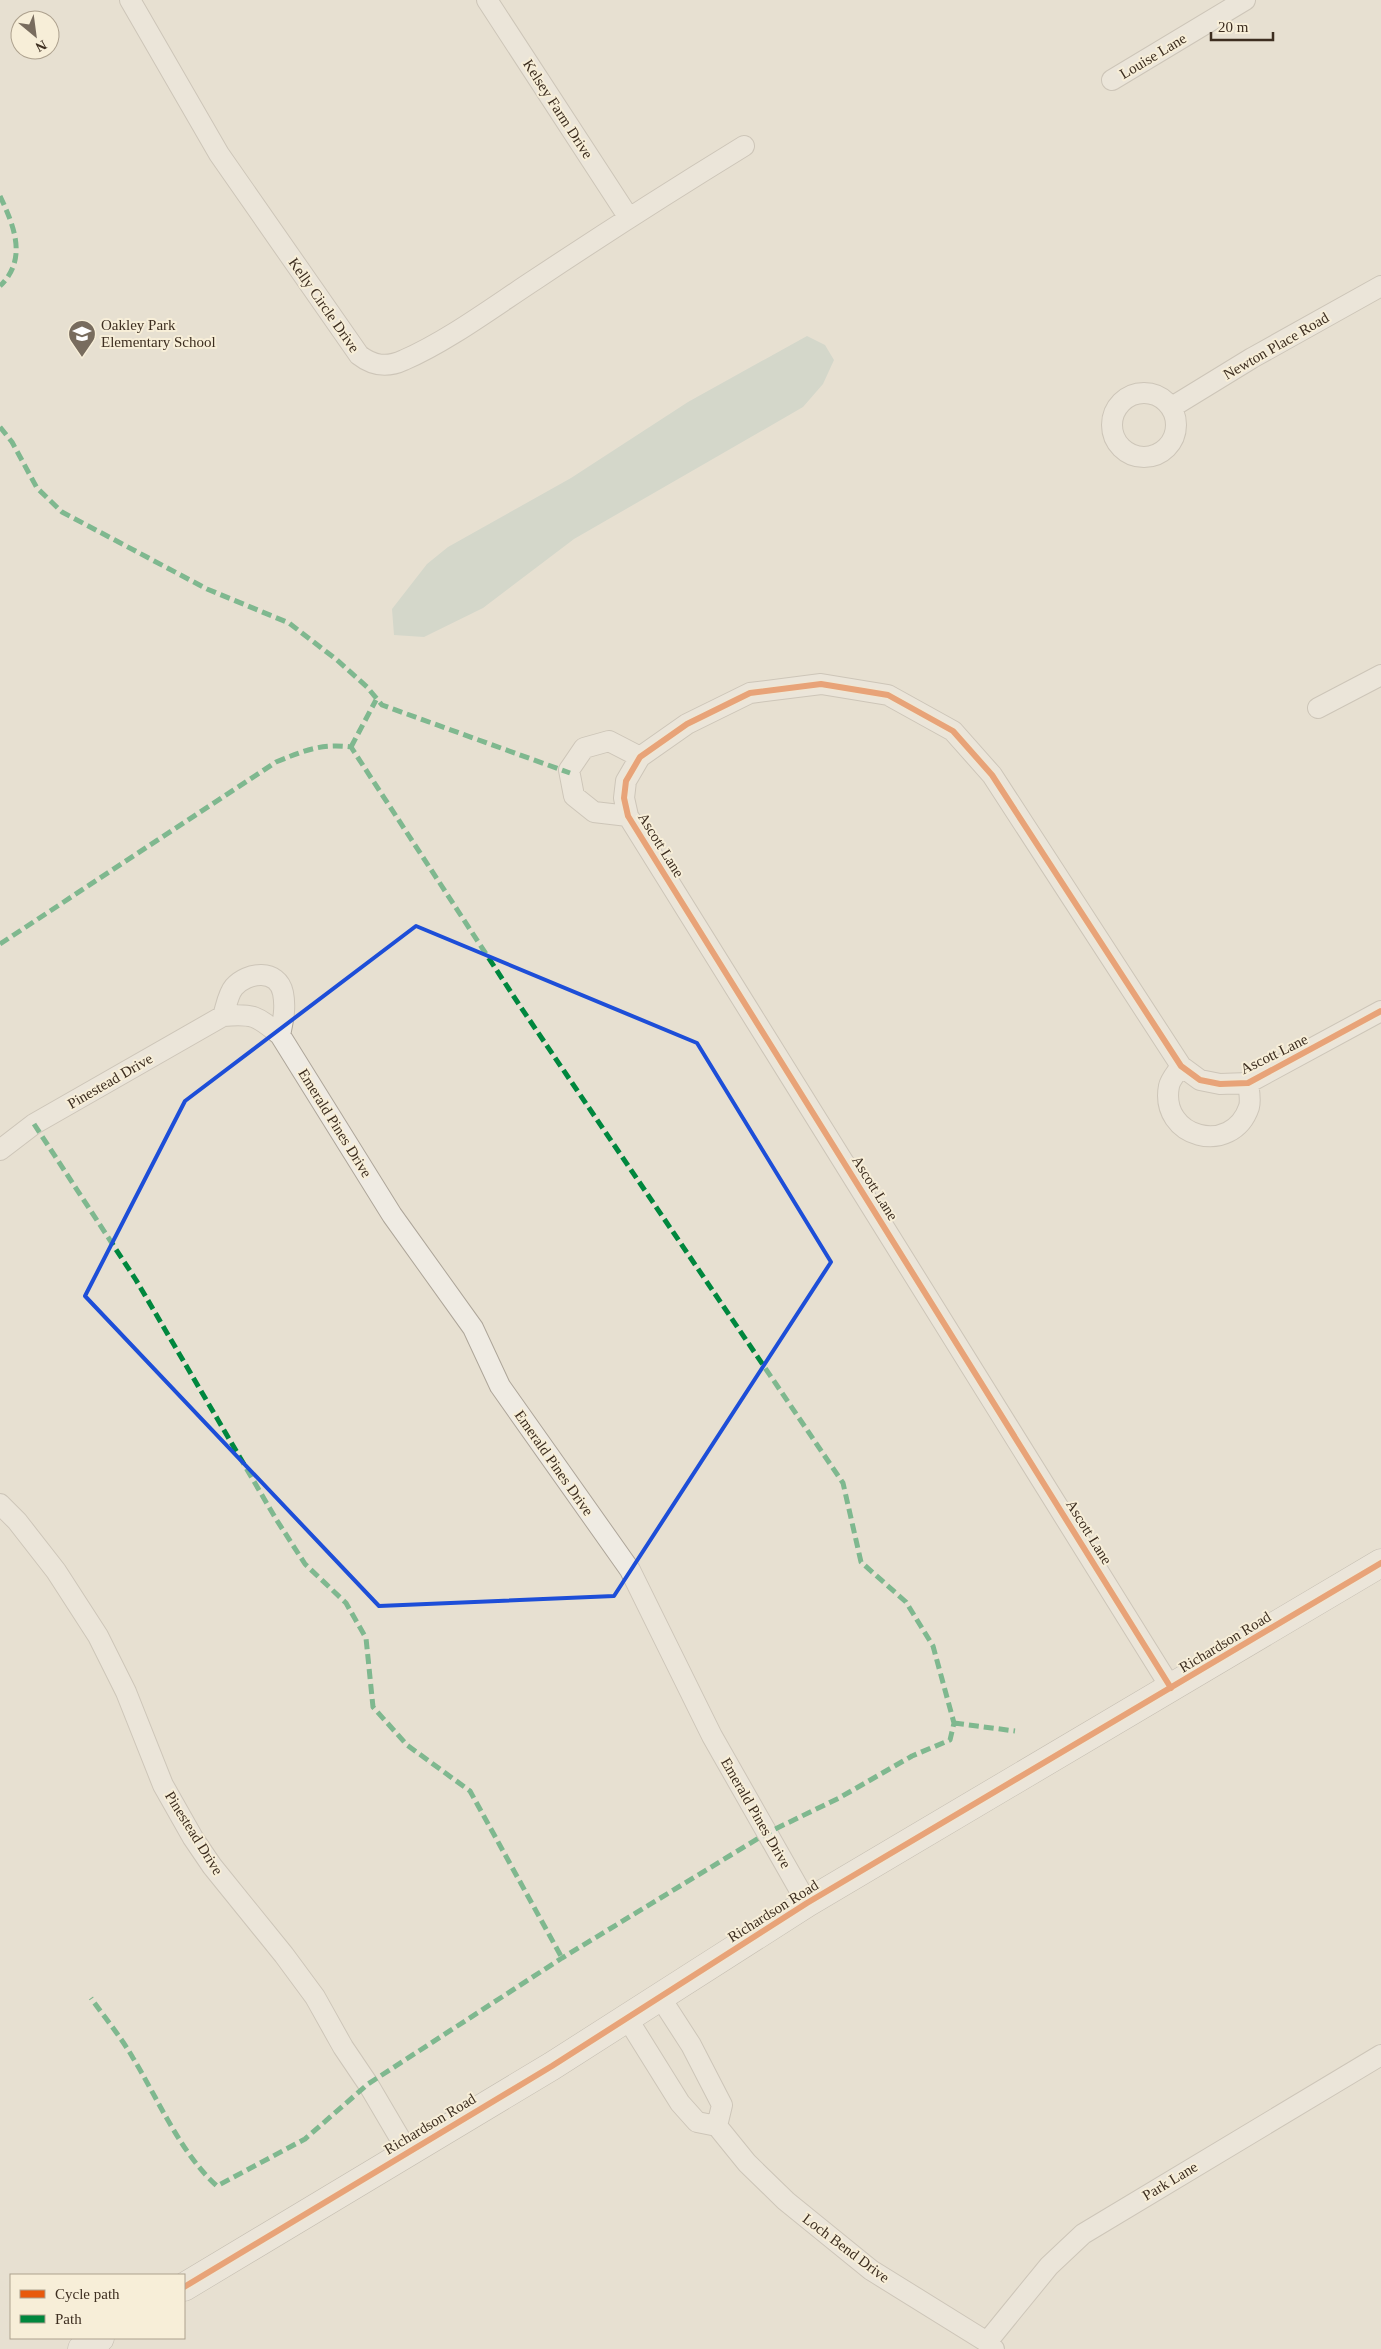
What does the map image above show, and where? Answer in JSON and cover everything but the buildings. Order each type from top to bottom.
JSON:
[{"type":"street","name":"Kelly Circle Drive","points":[[130,0],[219,154],[359,355],[370,364],[383,366],[404,361],[463,327],[629,218],[744,146]]},
{"type":"street","name":"Kelsey Farm Drive","points":[[488,0],[629,218]]},
{"type":"street","name":"Louise Lane","points":[[1112,80],[1245,0]]},
{"type":"street","name":"Newton Place Road","points":[[1172,407],[1252,358],[1381,286]]},
{"type":"street","points":[[1318,708],[1381,675]]},
{"type":"street","name":"Ascott Lane","points":[[1171,1688],[628,816],[624,798],[626,781],[640,757],[687,724],[750,693],[821,684],[888,696],[953,731],[992,775],[1181,1066],[1200,1080],[1220,1084],[1248,1084],[1381,1011]]},
{"type":"street","name":"Ascott Lane","points":[[628,816],[594,812],[574,796],[569,770],[584,748],[609,741],[640,757]]},
{"type":"street","points":[[223,1016],[233,989],[244,978],[260,974],[273,978],[283,990],[285,1009],[280,1035]]},
{"type":"street","name":"Pinestead Drive","points":[[0,1150],[34,1124],[223,1016],[246,1014]]},
{"type":"street","name":"Emerald Pines Drive","points":[[246,1014],[263,1021],[280,1035],[392,1215],[473,1328],[500,1386],[630,1570],[712,1736],[807,1903]]},
{"type":"street","name":"Ascott Lane","points":[[1181,1066],[1169,1085],[1169,1107],[1180,1126],[1198,1136],[1220,1136],[1239,1125],[1249,1105],[1248,1084]]},
{"type":"street","name":"Pinestead Drive","points":[[0,1504],[17,1520],[56,1571],[98,1636],[126,1692],[163,1785],[193,1838],[212,1866],[284,1955],[315,1997],[343,2047],[368,2084],[408,2152]]},
{"type":"street","name":"Richardson Road","points":[[185,2286],[627,2018],[807,1903],[1381,1564]]},
{"type":"street","points":[[627,2018],[680,2102],[697,2122],[717,2126],[722,2104],[691,2045],[660,1997]]},
{"type":"street","name":"Park Lane","points":[[991,2346],[1048,2266],[1083,2234],[1381,2054]]},
{"type":"street","name":"Loch Bend Drive","points":[[717,2126],[747,2163],[786,2201],[870,2270],[991,2346]]},
{"type":"street","points":[[82,2349],[98,2339]]},
{"type":"highlighted area","points":[[416,926],[697,1043],[831,1262],[614,1596],[379,1606],[85,1296],[185,1101]]},
{"type":"shaded area","points":[[807,336],[825,345],[834,360],[823,384],[803,407],[574,539],[483,608],[424,637],[394,635],[392,609],[427,564],[448,547],[571,478],[688,402]]},
{"type":"marked path","points":[[0,196],[10,219],[16,242],[14,265],[9,276],[0,286]]},
{"type":"marked path","points":[[0,427],[12,442],[37,488],[62,512],[207,589],[289,623],[337,660],[367,687],[382,705],[570,773]]},
{"type":"marked path","points":[[351,747],[376,700]]},
{"type":"marked path","points":[[0,944],[276,762],[304,751],[321,747],[351,747],[520,1006],[843,1483],[861,1562],[906,1602],[933,1646],[954,1723],[950,1740],[912,1756],[839,1798],[767,1833],[562,1958],[368,2084],[305,2139],[217,2186],[204,2173],[181,2142],[128,2050],[91,1998]]},
{"type":"marked path","points":[[34,1124],[136,1280],[276,1519],[305,1564],[346,1603],[366,1638],[373,1707],[407,1745],[470,1791],[562,1958]]},
{"type":"marked path","points":[[954,1723],[1015,1731]]},
{"type":"cycle path","points":[[1171,1688],[628,816],[624,798],[626,781],[640,757],[687,724],[750,693],[821,684],[888,695],[953,731],[992,775],[1181,1066],[1200,1080],[1220,1084],[1248,1083],[1381,1011]]},
{"type":"cycle path","points":[[185,2286],[552,2066],[807,1903],[1381,1563]]},
{"type":"place","name":"Oakley Park Elementary School","points":[[82,358]]}]
